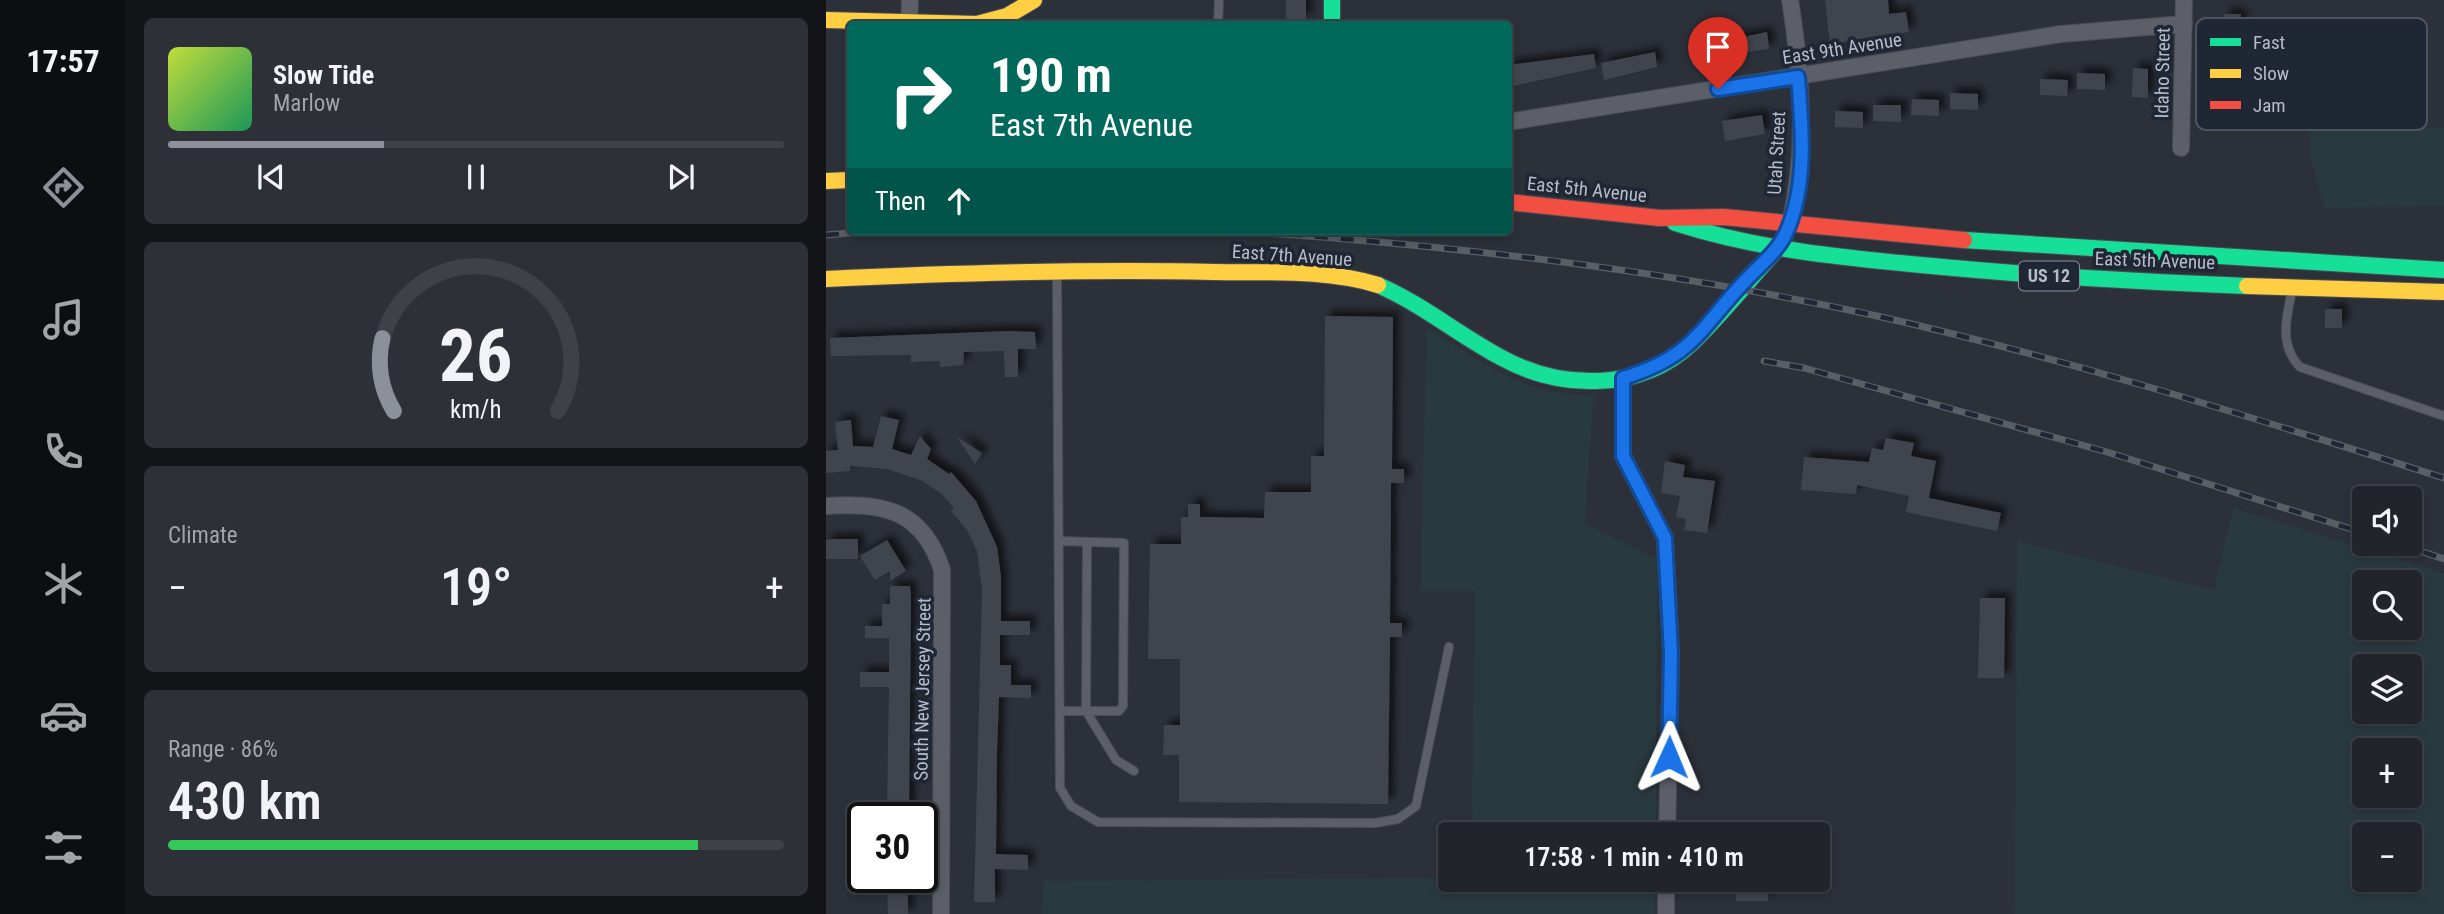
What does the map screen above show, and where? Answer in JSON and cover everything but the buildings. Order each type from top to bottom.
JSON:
[{"type":"main road","points":[[994,21],[1034,0]]},
{"type":"main road","points":[[1332,0],[1332,21]]},
{"type":"main road","points":[[826,20],[868,21]]},
{"type":"main road","points":[[826,181],[847,180]]},
{"type":"main road","name":"East 5th Avenue","points":[[1512,202],[1660,218],[1724,217],[2035,247],[2444,270]]},
{"type":"main road","name":"East 5th Avenue","points":[[1660,218],[1714,237],[1778,248],[1989,272],[2444,292]]},
{"type":"main road","name":"East 7th Avenue","points":[[826,279],[1057,270],[1203,271],[1355,279],[1399,295],[1487,352],[1526,372],[1574,382],[1623,378],[1655,367],[1690,345],[1778,248],[1790,224]]},
{"type":"street","points":[[909,21],[910,0]]},
{"type":"street","name":"Utah Street","points":[[1790,0],[1802,147],[1790,224]]},
{"type":"street","name":"Idaho Street","points":[[2181,148],[2184,0]]},
{"type":"street","name":"East 9th Avenue","points":[[1512,121],[2061,34],[2184,24]]},
{"type":"street","points":[[1623,378],[1623,456],[1665,538],[1671,654],[1667,822]]},
{"type":"street","name":"South New Jersey Street","points":[[826,506],[872,506],[908,518],[920,528],[935,550],[943,581],[941,914]]},
{"type":"street","points":[[1666,892],[1666,914]]},
{"type":"lane","points":[[1218,21],[1219,0]]},
{"type":"lane","points":[[2292,263],[2292,287],[2284,324],[2291,358],[2300,367],[2444,416]]},
{"type":"lane","points":[[1057,270],[1060,788],[1071,806],[1098,822],[1398,819],[1416,806],[1449,647]]},
{"type":"lane","points":[[1059,541],[1124,542],[1123,706],[1119,711],[1060,710]]},
{"type":"lane","points":[[1087,542],[1086,711],[1116,761],[1134,771]]},
{"type":"shaded area","points":[[2444,128],[2444,206],[2324,208],[2311,158],[2309,130]]},
{"type":"shaded area","points":[[1427,328],[1487,365],[1524,383],[1567,394],[1593,395],[1585,524],[1657,559],[1656,822],[1472,822],[1475,591],[1420,591]]},
{"type":"shaded area","points":[[2233,508],[2352,545],[2352,556],[2389,556],[2444,573],[2444,914],[2015,914],[2017,541],[2214,590]]},
{"type":"shaded area","points":[[1438,878],[1438,892],[1655,892],[1655,914],[1042,914],[1043,881]]},
{"type":"railway","points":[[826,235],[847,233]]},
{"type":"railway","points":[[1291,235],[1479,252],[1639,273],[1719,285],[1877,316],[2091,371],[2444,478]]},
{"type":"railway","points":[[1764,361],[1804,368],[2107,452],[2352,529]]},
{"type":"railway","points":[[2422,552],[2444,559]]},
{"type":"traffic: fast","points":[[1332,0],[1332,21]]},
{"type":"traffic: fast","points":[[1675,223],[1738,240],[1867,260],[2050,276],[2247,286]]},
{"type":"traffic: fast","points":[[1378,285],[1525,369],[1575,380],[1625,378],[1649,371],[1672,359],[1692,343],[1778,248],[1785,236]]},
{"type":"traffic: fast","points":[[1964,240],[2444,270]]},
{"type":"traffic: slow","points":[[988,21],[1007,16],[1034,0]]},
{"type":"traffic: slow","points":[[826,20],[864,21]]},
{"type":"traffic: slow","points":[[826,181],[847,180]]},
{"type":"traffic: slow","points":[[826,279],[1069,271],[1276,272],[1338,276],[1378,285]]},
{"type":"traffic: slow","points":[[2247,286],[2444,292]]},
{"type":"traffic: jam","points":[[1512,202],[1660,218],[1724,217],[1964,240]]},
{"type":"route","points":[[1669,757],[1671,654],[1665,538],[1623,456],[1623,378],[1655,367],[1690,345],[1744,281],[1778,248],[1790,224],[1801,159],[1798,77],[1718,89]]}]
